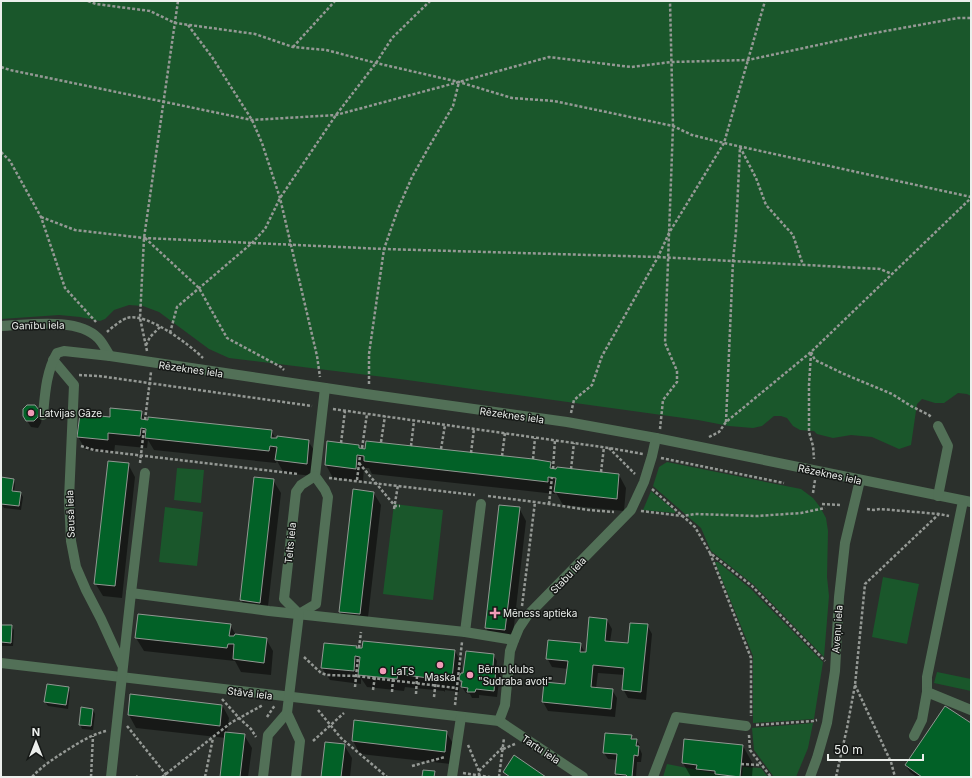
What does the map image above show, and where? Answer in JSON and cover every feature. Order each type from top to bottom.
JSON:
[{"type":"street","name":"Ganību iela","points":[[1,326],[53,323],[71,325],[86,330],[98,338],[110,356]]},
{"type":"street","name":"Rēzeknes iela","points":[[53,360],[57,353],[64,351],[110,356],[323,388],[567,422],[657,438],[967,502]]},
{"type":"street","points":[[44,416],[46,384],[53,360]]},
{"type":"street","name":"Sausā iela","points":[[53,360],[74,385],[69,499],[71,541],[76,567],[123,665]]},
{"type":"street","points":[[299,614],[316,604],[328,497],[315,476],[323,407],[323,388]]},
{"type":"street","points":[[938,426],[948,446],[938,496]]},
{"type":"street","name":"Stabu iela","points":[[503,723],[510,651],[519,628],[528,616],[632,510],[644,482],[657,438]]},
{"type":"street","points":[[111,777],[145,473]]},
{"type":"street","name":"Telts iela","points":[[299,614],[284,599],[296,492],[301,485],[315,476]]},
{"type":"street","name":"Aveņu iela","points":[[810,777],[827,723],[835,671],[839,597],[845,543],[860,480]]},
{"type":"street","points":[[914,736],[922,720],[928,677],[959,518],[967,502]]},
{"type":"street","points":[[464,632],[481,504]]},
{"type":"street","points":[[131,593],[299,614],[464,632],[514,640]]},
{"type":"street","points":[[296,777],[300,741],[287,713],[299,614]]},
{"type":"street","name":"Stāvā iela","points":[[1,663],[503,723]]},
{"type":"street","points":[[927,692],[971,710]]},
{"type":"street","points":[[263,777],[268,735],[287,713]]},
{"type":"street","points":[[452,774],[461,717]]},
{"type":"street","points":[[653,777],[676,718],[748,726]]},
{"type":"street","name":"Tartu iela","points":[[503,723],[583,777]]},
{"type":"path","points":[[88,1],[96,4],[150,11],[175,23],[255,34],[293,47],[326,50],[459,82],[512,98],[554,101],[673,126],[692,135],[740,147],[971,197]]},
{"type":"path","points":[[151,363],[140,318],[144,238],[178,1]]},
{"type":"path","points":[[293,47],[335,1]]},
{"type":"path","points":[[170,333],[177,307],[252,243],[265,229],[280,198],[336,115],[376,63],[392,38],[430,1]]},
{"type":"path","points":[[657,438],[663,400],[677,382],[677,371],[665,344],[673,126],[670,1]]},
{"type":"path","points":[[567,422],[574,400],[592,385],[602,356],[658,257],[669,233],[724,143],[765,1]]},
{"type":"path","points":[[1,67],[252,120],[336,115],[549,57],[631,67],[671,62],[748,60],[899,29],[958,18],[971,18]]},
{"type":"path","points":[[188,24],[212,57],[252,120],[262,143],[280,198],[292,245],[323,388]]},
{"type":"path","points":[[366,394],[369,381],[369,354],[384,249],[398,209],[412,177],[453,106],[459,82]]},
{"type":"path","points":[[726,422],[740,147]]},
{"type":"path","points":[[740,147],[756,178],[766,205],[793,235],[803,265]]},
{"type":"path","points":[[1,152],[10,161],[41,217],[65,288],[101,327]]},
{"type":"path","points":[[692,445],[719,432],[726,422],[811,352],[971,197]]},
{"type":"path","points":[[41,217],[75,230],[144,238],[384,249],[658,257],[880,268],[892,274]]},
{"type":"path","points":[[144,238],[199,288],[227,338],[286,371]]},
{"type":"path","points":[[98,338],[127,318],[140,318],[156,324],[180,339],[216,372]]},
{"type":"path","points":[[146,345],[150,337],[160,327]]},
{"type":"path","points":[[811,352],[815,360],[892,394],[929,415],[938,426]]},
{"type":"path","points":[[811,352],[808,385],[810,432],[816,471]]},
{"type":"path","points":[[99,376],[556,440],[643,454]]},
{"type":"path","points":[[145,420],[150,383]]},
{"type":"path","points":[[341,443],[345,411]]},
{"type":"path","points":[[362,448],[366,414]]},
{"type":"path","points":[[381,442],[384,416]]},
{"type":"path","points":[[411,446],[414,420]]},
{"type":"path","points":[[441,449],[445,425]]},
{"type":"path","points":[[144,429],[140,468],[145,473]]},
{"type":"path","points":[[471,453],[474,429]]},
{"type":"path","points":[[502,456],[505,433]]},
{"type":"path","points":[[533,459],[535,438]]},
{"type":"path","points":[[552,469],[556,440]]},
{"type":"path","points":[[571,469],[574,443]]},
{"type":"path","points":[[601,472],[604,447]]},
{"type":"path","points":[[609,448],[644,482],[695,527],[710,553],[751,658],[748,726],[750,750],[771,777]]},
{"type":"path","points":[[94,450],[305,475]]},
{"type":"path","points":[[357,480],[360,456]]},
{"type":"path","points":[[661,458],[784,483]]},
{"type":"path","points":[[360,463],[395,508]]},
{"type":"path","points":[[549,504],[552,477]]},
{"type":"path","points":[[328,478],[357,480],[611,512],[632,510],[683,516],[695,514],[757,516],[801,513],[826,508]]},
{"type":"path","points":[[395,508],[398,485]]},
{"type":"path","points":[[528,616],[521,611],[535,502]]},
{"type":"path","points":[[822,504],[840,505]]},
{"type":"path","points":[[395,508],[400,506]]},
{"type":"path","points":[[868,509],[939,514],[959,518]]},
{"type":"path","points":[[836,777],[855,685],[865,584],[939,514]]},
{"type":"path","points":[[710,553],[752,586],[835,671]]},
{"type":"path","points":[[359,648],[362,621]]},
{"type":"path","points":[[455,699],[464,632]]},
{"type":"path","points":[[295,649],[321,673],[327,675],[374,677],[417,684],[456,688]]},
{"type":"path","points":[[355,687],[358,656]]},
{"type":"path","points":[[416,694],[417,676]]},
{"type":"path","points":[[373,690],[374,677]]},
{"type":"path","points":[[392,692],[393,679]]},
{"type":"path","points":[[434,697],[436,679]]},
{"type":"path","points":[[855,685],[891,762],[895,777]]},
{"type":"path","points":[[223,689],[222,699],[239,718],[251,728],[256,737]]},
{"type":"path","points":[[162,777],[167,776],[232,722],[268,702],[269,695]]},
{"type":"path","points":[[309,699],[341,738],[386,777]]},
{"type":"path","points":[[313,741],[354,704]]},
{"type":"path","points":[[748,726],[817,720]]},
{"type":"path","points":[[499,777],[503,747],[503,723]]},
{"type":"path","points":[[32,777],[41,768],[81,741],[93,735],[117,727]]},
{"type":"path","points":[[91,777],[93,735]]},
{"type":"path","points":[[205,777],[213,737]]},
{"type":"path","points":[[458,738],[466,739],[479,771],[479,775]]},
{"type":"path","points":[[139,740],[167,776]]},
{"type":"path","points":[[479,771],[503,747]]},
{"type":"path","points":[[412,766],[455,754]]},
{"type":"path","points":[[742,764],[762,765]]},
{"type":"path","points":[[201,777],[206,773]]},
{"type":"path","points":[[452,774],[490,777]]},
{"type":"green space","points":[[1,1],[971,1],[971,396],[958,393],[944,403],[935,403],[922,399],[917,404],[911,445],[899,449],[872,437],[851,435],[833,438],[817,434],[814,431],[800,430],[793,426],[787,418],[781,416],[774,416],[762,426],[753,428],[729,426],[698,420],[400,379],[229,358],[209,349],[159,312],[143,306],[129,305],[114,310],[105,319],[100,321],[59,315],[1,319]]},
{"type":"green space","points":[[667,462],[801,489],[813,498],[826,518],[828,531],[827,577],[829,596],[824,657],[754,585],[711,551],[701,528],[653,486],[659,467]]},
{"type":"green space","points":[[177,468],[204,470],[201,503],[174,500]]},
{"type":"green space","points":[[651,491],[675,511],[675,513],[643,510]]},
{"type":"green space","points":[[394,504],[443,510],[433,600],[383,594]]},
{"type":"green space","points":[[165,507],[203,512],[197,566],[159,562]]},
{"type":"green space","points":[[715,562],[718,562],[751,589],[823,662],[814,719],[753,723],[753,656]]},
{"type":"green space","points":[[883,577],[919,584],[907,644],[872,637]]},
{"type":"green space","points":[[937,672],[971,679],[971,691],[934,683]]},
{"type":"green space","points":[[813,723],[808,748],[796,777],[774,777],[754,750],[752,728]]},
{"type":"green space","points":[[667,764],[733,777],[663,777]]},
{"type":"green space","points":[[743,767],[761,768],[768,777],[742,777]]},
{"type":"building","name":"Latvijas Gāze","points":[[27,405],[35,405],[39,410],[38,417],[34,421],[26,421],[23,416],[23,409]]},
{"type":"building","points":[[110,408],[142,411],[141,419],[148,420],[148,417],[272,430],[271,438],[277,438],[277,436],[309,440],[307,464],[275,460],[277,447],[270,446],[269,451],[145,438],[146,429],[141,428],[140,436],[108,433],[108,440],[77,437],[80,414],[110,417]]},
{"type":"building","points":[[327,441],[359,445],[359,448],[365,449],[366,441],[533,459],[551,462],[550,468],[556,469],[557,467],[619,474],[617,499],[554,492],[556,478],[548,477],[548,482],[364,461],[364,456],[357,455],[356,469],[325,465]]},
{"type":"building","points":[[108,461],[129,463],[115,586],[94,584]]},
{"type":"building","points":[[1,477],[14,479],[12,491],[21,492],[19,506],[1,504]]},
{"type":"building","points":[[254,477],[274,479],[260,603],[240,600]]},
{"type":"building","points":[[353,489],[374,492],[360,614],[339,612]]},
{"type":"building","points":[[499,505],[520,507],[505,630],[485,628]]},
{"type":"building","points":[[138,614],[231,624],[229,636],[234,636],[235,634],[267,638],[264,663],[233,659],[234,644],[228,644],[227,648],[135,638]]},
{"type":"building","points":[[589,617],[607,619],[605,641],[628,643],[630,623],[648,624],[641,692],[622,690],[624,668],[593,665],[591,687],[613,689],[611,709],[542,702],[544,682],[565,684],[568,661],[546,659],[548,640],[581,643],[580,652],[586,652]]},
{"type":"building","points":[[1,625],[12,625],[11,643],[1,642]]},
{"type":"building","points":[[363,641],[455,650],[452,679],[436,679],[398,674],[397,679],[358,675],[360,657],[355,656],[354,671],[321,668],[324,643],[357,646],[356,648],[362,648]]},
{"type":"building","points":[[466,651],[494,654],[493,666],[496,667],[494,691],[476,689],[475,692],[467,692],[468,688],[461,687],[462,681],[460,681],[459,677],[461,673],[463,673]]},
{"type":"building","points":[[47,684],[69,687],[66,705],[44,702]]},
{"type":"building","points":[[130,694],[222,705],[220,726],[128,715]]},
{"type":"building","points":[[945,706],[971,723],[971,777],[922,777],[905,765]]},
{"type":"building","points":[[81,707],[93,709],[91,726],[79,725]]},
{"type":"building","points":[[354,720],[447,731],[445,752],[352,741]]},
{"type":"building","points":[[225,732],[245,734],[240,777],[220,777]]},
{"type":"building","points":[[605,733],[632,735],[631,739],[637,739],[636,746],[639,746],[638,756],[634,755],[632,777],[615,774],[617,754],[603,753]]},
{"type":"building","points":[[684,739],[743,745],[740,777],[715,774],[715,771],[696,769],[697,765],[682,763]]},
{"type":"building","points":[[325,742],[345,744],[341,777],[321,777]]},
{"type":"building","points":[[514,755],[546,777],[510,777],[503,772]]},
{"type":"building","points":[[423,770],[435,771],[434,777],[422,777]]},
{"type":"place","name":"Latvijas Gāze","points":[[31,413]]},
{"type":"place","name":"Mēness aptieka","points":[[495,613]]},
{"type":"place","name":"Maska","points":[[440,665]]},
{"type":"place","name":"LaTS","points":[[383,671]]},
{"type":"place","name":"Bērnu klubs \"Sudraba avoti\"","points":[[470,675]]}]
